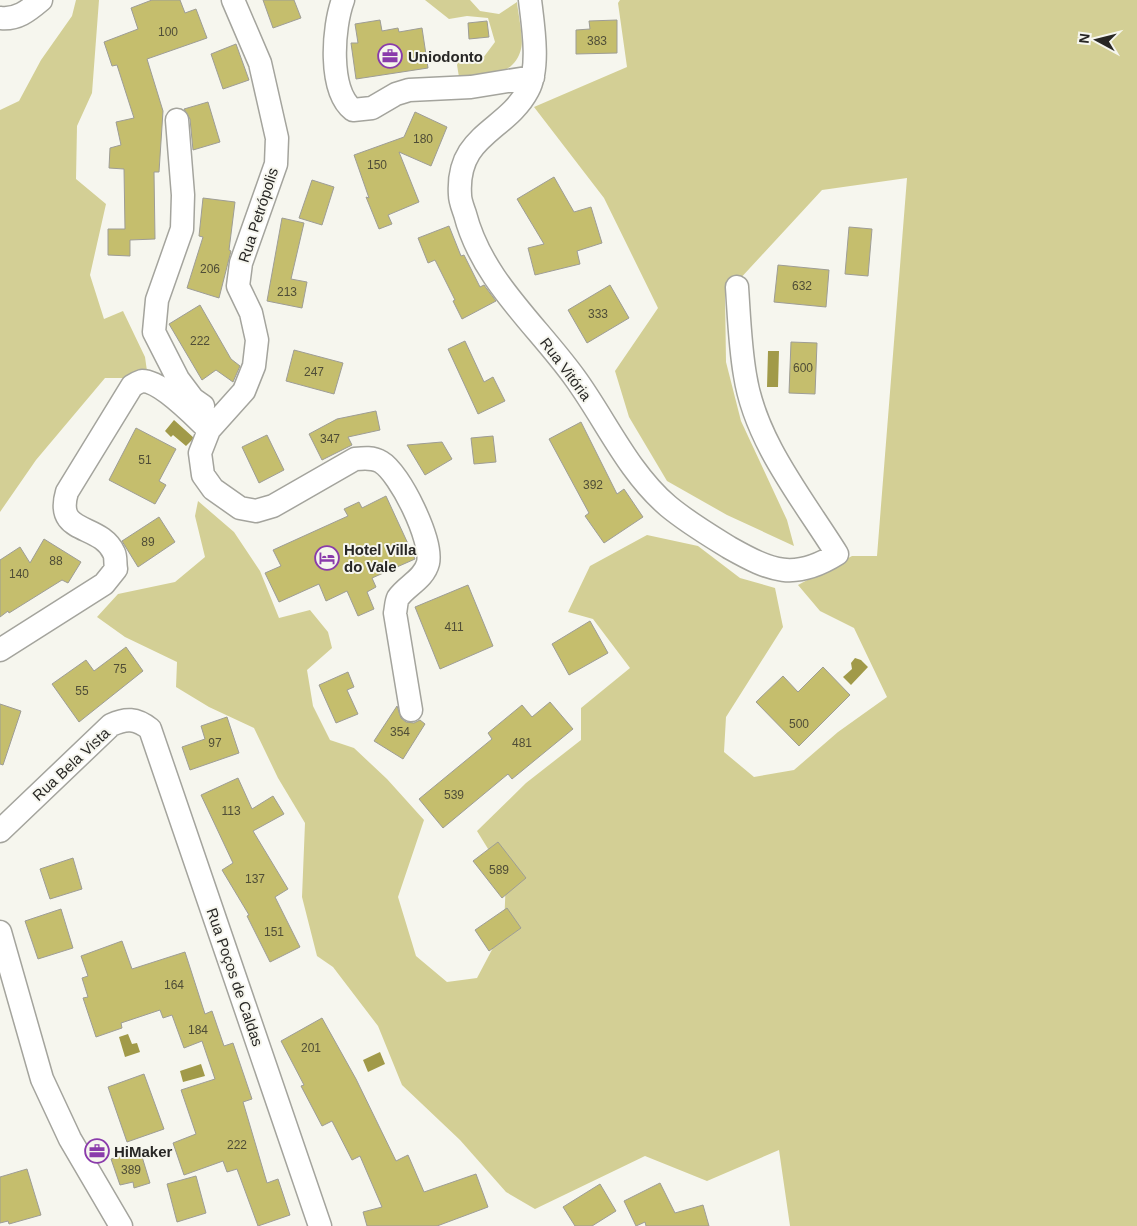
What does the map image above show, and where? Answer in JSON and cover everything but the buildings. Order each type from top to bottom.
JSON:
[{"type":"street","points":[[0,18],[11,19],[28,11],[41,0]]},
{"type":"street","name":"Rua Petrópolis","points":[[234,0],[260,63],[277,138],[276,164],[241,263],[238,286],[251,313],[256,340],[254,366],[244,391],[214,423],[200,454],[203,475],[213,489],[240,508],[256,511],[273,506],[355,459],[368,458],[382,462],[406,493],[427,539],[428,564],[418,579],[398,599],[395,613],[411,710]]},
{"type":"street","points":[[343,0],[336,30],[334,61],[342,96],[353,110],[372,108],[396,94],[409,90],[471,87],[533,77],[534,37],[530,0]]},
{"type":"street","name":"Rua Vitória","points":[[533,77],[529,89],[518,106],[478,139],[464,161],[460,195],[469,230],[482,259],[510,299],[574,377],[637,471],[667,505],[700,530],[755,562],[777,569],[807,570],[837,554],[782,471],[754,411],[745,376],[736,287]]},
{"type":"street","points":[[177,120],[182,168],[182,229],[157,300],[154,332],[178,379],[214,423]]},
{"type":"street","points":[[0,650],[104,584],[116,569],[115,554],[102,538],[72,522],[65,516],[63,506],[67,492],[132,386],[141,381],[150,383],[214,423]]},
{"type":"street","name":"Rua Bela Vista","points":[[0,831],[111,725],[125,719],[140,722],[150,729]]},
{"type":"street","name":"Rua Poços de Caldas","points":[[150,729],[320,1226]]},
{"type":"street","points":[[0,932],[42,1079],[70,1139],[121,1226]]},
{"type":"shaded area","points":[[76,0],[99,0],[92,93],[77,126],[76,179],[106,204],[90,275],[104,319],[123,311],[145,357],[148,378],[105,378],[36,460],[0,512],[0,110],[19,101],[41,60],[72,16]]},
{"type":"shaded area","points":[[425,0],[470,0],[480,11],[499,14],[517,2],[522,45],[517,59],[504,71],[496,74],[459,77],[457,65],[459,59],[483,58],[495,42],[488,18],[467,16],[449,19]]},
{"type":"shaded area","points":[[620,0],[1137,0],[1137,1226],[790,1226],[779,1150],[707,1181],[645,1156],[535,1209],[506,1192],[460,1140],[402,1085],[378,1026],[333,967],[317,956],[302,897],[305,823],[278,778],[254,728],[209,707],[176,687],[177,662],[125,637],[97,617],[118,594],[175,582],[205,557],[195,516],[198,501],[234,532],[260,571],[279,618],[310,610],[328,632],[332,648],[307,670],[313,706],[330,740],[354,748],[387,779],[424,820],[398,897],[416,956],[447,982],[477,978],[504,927],[506,878],[477,831],[526,783],[581,740],[581,708],[630,668],[593,619],[568,612],[590,566],[647,535],[698,546],[740,578],[775,588],[783,627],[726,717],[724,752],[754,777],[794,770],[838,732],[887,697],[854,628],[820,611],[798,585],[852,556],[877,556],[907,178],[822,190],[725,295],[726,362],[741,421],[787,520],[794,546],[727,515],[667,481],[629,417],[615,371],[658,308],[604,198],[534,107],[627,67],[618,3]]},
{"type":"shaded area","points":[[768,351],[779,351],[778,387],[767,387]]},
{"type":"shaded area","points":[[174,420],[194,438],[186,446],[165,431]]},
{"type":"shaded area","points":[[855,658],[861,660],[868,667],[851,685],[843,677],[852,669],[851,663]]},
{"type":"shaded area","points":[[128,1034],[132,1044],[137,1043],[140,1052],[125,1057],[119,1037]]},
{"type":"shaded area","points":[[380,1052],[385,1064],[368,1072],[363,1060]]},
{"type":"shaded area","points":[[201,1064],[205,1076],[183,1082],[180,1071]]},
{"type":"place","name":"Uniodonto","points":[[390,56]]},
{"type":"place","name":"Hotel Villa do Vale","points":[[327,558]]},
{"type":"place","name":"HiMaker","points":[[97,1151]]}]
